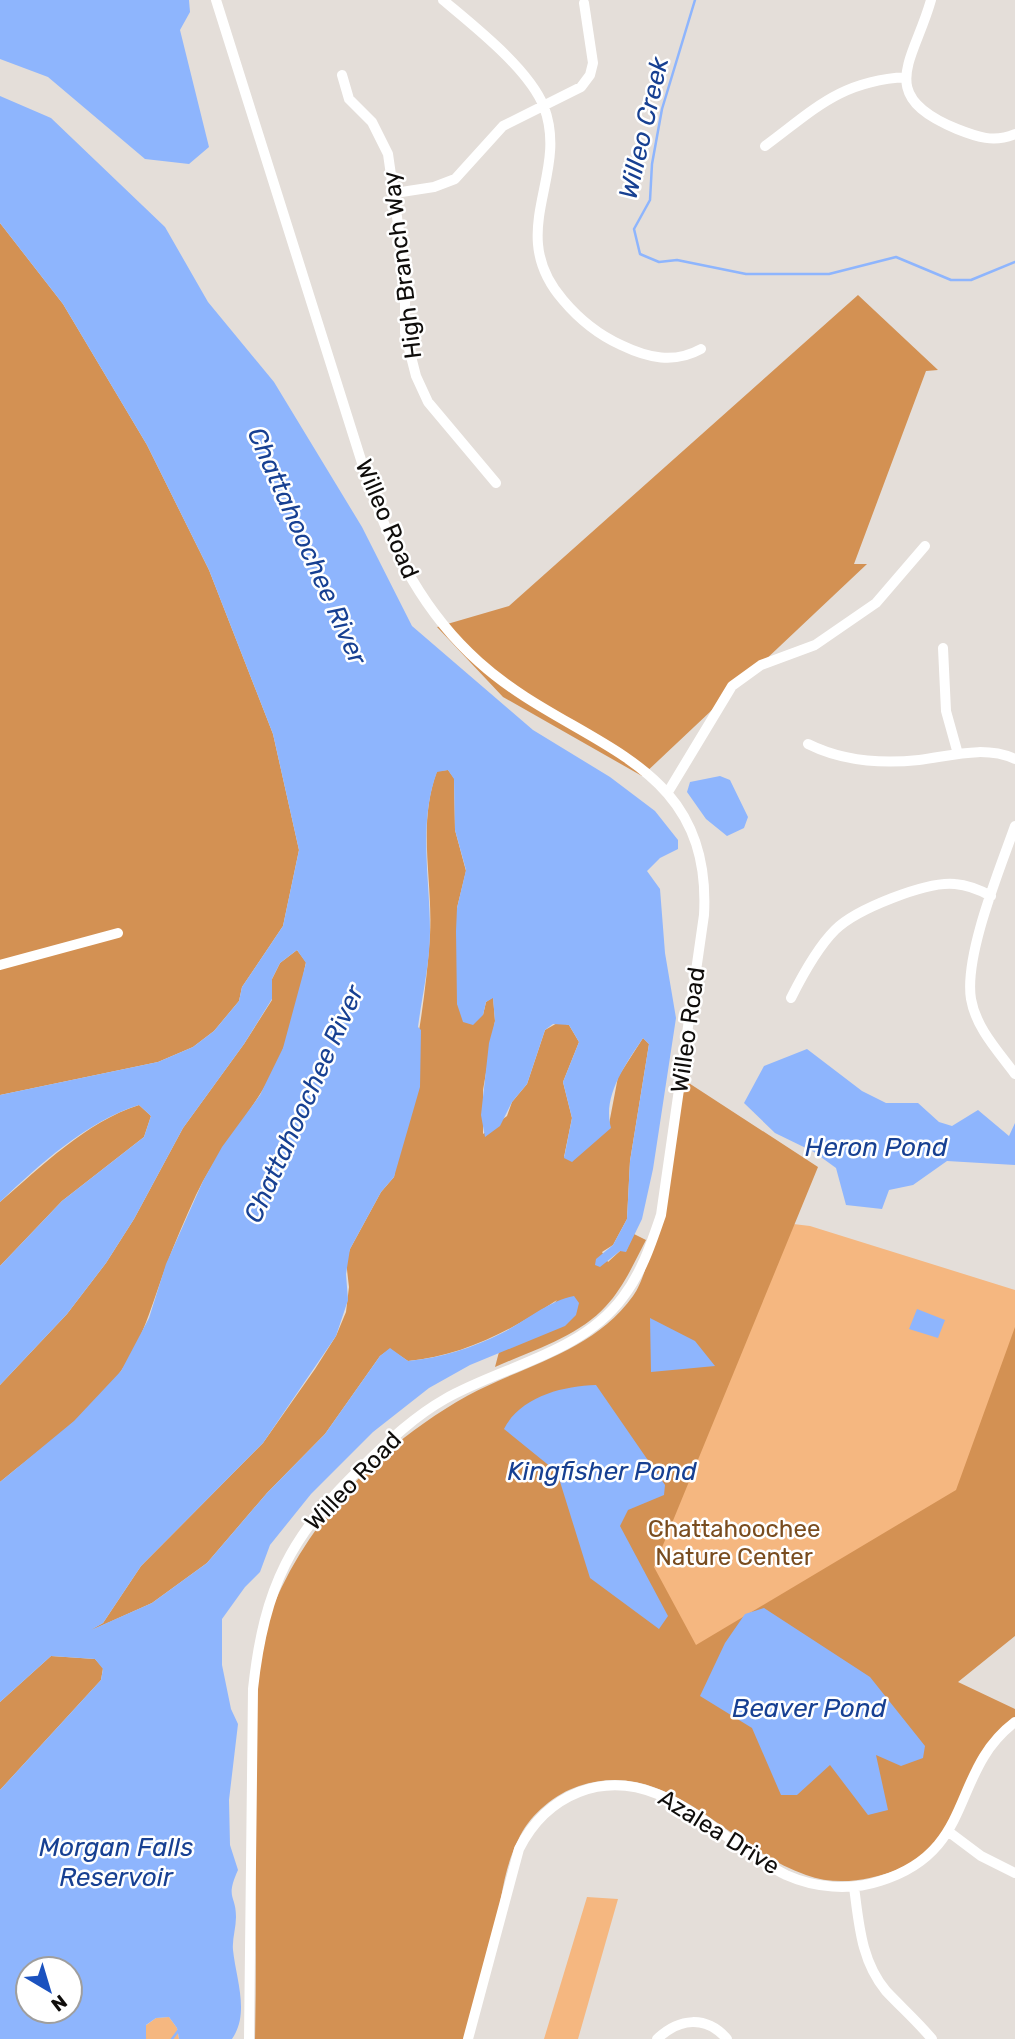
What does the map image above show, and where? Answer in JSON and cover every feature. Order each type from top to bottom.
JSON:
[{"type":"street","name":"Willeo Road","points":[[216,0],[368,482],[390,540],[408,574],[435,615],[479,662],[537,705],[648,772],[668,792],[687,820],[699,845],[705,897],[661,1215],[638,1273],[622,1299],[607,1315],[565,1343],[466,1388],[411,1422],[324,1506],[300,1535],[285,1563],[262,1624],[253,1689],[249,2039]]},
{"type":"street","points":[[443,0],[523,74],[544,105],[550,141],[536,244],[540,265],[548,284],[590,327],[636,352],[670,359],[688,357],[702,349]]},
{"type":"street","points":[[932,0],[908,61],[906,77],[914,100],[938,121],[984,138],[1015,134]]},
{"type":"street","points":[[395,193],[434,187],[455,179],[503,126],[572,94],[590,75],[593,53],[584,3]]},
{"type":"street","name":"High Branch Way","points":[[342,75],[349,99],[372,122],[385,145],[395,193],[405,273],[405,334],[416,376],[428,402],[496,483]]},
{"type":"street","points":[[765,146],[842,90],[869,80],[906,77]]},
{"type":"street","points":[[668,792],[719,705],[740,679],[761,665],[829,636],[876,603],[915,554],[925,546]]},
{"type":"street","points":[[943,648],[946,711],[958,754]]},
{"type":"street","points":[[808,744],[826,753],[884,762],[981,751],[1004,754],[1015,759]]},
{"type":"street","points":[[1015,826],[972,962],[971,999],[979,1022],[1015,1074]]},
{"type":"street","points":[[791,998],[826,940],[856,915],[939,884],[974,888],[991,896]]},
{"type":"street","points":[[0,965],[118,933]]},
{"type":"street","name":"Azalea Drive","points":[[468,2039],[519,1849],[543,1814],[582,1791],[617,1785],[653,1791],[788,1876],[820,1885],[854,1886],[879,1882],[912,1868],[933,1852],[949,1832],[987,1748],[1015,1722]]},
{"type":"street","points":[[949,1832],[981,1856],[1015,1873]]},
{"type":"street","points":[[854,1886],[862,1943],[873,1971],[886,1990],[932,2039]]},
{"type":"street","points":[[657,2039],[674,2026],[691,2021],[711,2025],[727,2039]]},
{"type":"green space","points":[[671,1209],[810,1226],[1015,1290],[1015,1360],[932,1823],[672,1784],[603,1337],[648,1292]]},
{"type":"green space","points":[[587,1897],[618,1899],[578,2039],[544,2039]]},
{"type":"green space","points":[[169,2017],[177,2028],[179,2039],[146,2039],[145,2026],[156,2018]]},
{"type":"shaded area","points":[[0,223],[63,304],[147,445],[209,570],[273,734],[299,850],[283,926],[242,987],[239,1001],[214,1031],[193,1047],[158,1062],[0,1095]]},
{"type":"shaded area","points":[[858,295],[938,370],[926,371],[854,564],[867,564],[642,776],[503,697],[437,627],[509,606]]},
{"type":"shaded area","points":[[448,770],[454,778],[455,830],[466,871],[457,908],[457,1004],[483,1015],[486,1002],[493,997],[495,1021],[483,1090],[483,1134],[507,1116],[512,1102],[527,1084],[545,1030],[559,1022],[569,1025],[579,1042],[563,1082],[572,1118],[564,1157],[609,1124],[618,1077],[643,1038],[649,1044],[630,1161],[627,1219],[613,1245],[602,1252],[608,1262],[620,1251],[626,1251],[634,1234],[646,1240],[623,1283],[606,1306],[582,1326],[539,1348],[495,1367],[499,1352],[519,1343],[557,1300],[505,1331],[448,1354],[408,1361],[390,1349],[380,1356],[325,1434],[267,1493],[207,1563],[152,1603],[85,1633],[103,1623],[141,1566],[263,1443],[336,1336],[346,1312],[349,1287],[346,1261],[350,1249],[381,1192],[394,1177],[428,965],[428,812],[437,771]]},
{"type":"shaded area","points":[[297,950],[306,962],[284,1047],[272,1074],[196,1195],[129,1359],[95,1402],[0,1482],[0,1385],[67,1314],[106,1263],[134,1219],[183,1128],[244,1044],[272,1000],[272,979],[280,963]]},
{"type":"shaded area","name":"Chattahoochee Nature Center","points":[[678,1076],[818,1167],[654,1567],[696,1645],[956,1490],[1015,1327],[1015,1636],[958,1682],[1015,1709],[1015,1718],[982,1753],[943,1833],[931,1851],[899,1869],[852,1881],[817,1878],[777,1862],[697,1809],[642,1783],[612,1780],[579,1786],[553,1799],[538,1812],[514,1848],[506,1873],[488,1963],[465,2039],[255,2039],[251,1683],[255,1658],[269,1616],[287,1577],[334,1506],[363,1474],[395,1445],[467,1396],[578,1344],[617,1315],[633,1296],[642,1278],[657,1224]]},
{"type":"shaded area","points":[[139,1105],[151,1116],[144,1137],[62,1201],[0,1266],[0,1202],[83,1134],[101,1122]]},
{"type":"shaded area","points":[[51,1656],[95,1659],[103,1668],[101,1680],[0,1790],[0,1702]]},
{"type":"water","points":[[0,0],[189,0],[190,12],[180,30],[209,147],[189,164],[145,159],[48,77],[0,59]]},
{"type":"water","name":"Morgan Falls Reservoir","points":[[0,96],[51,118],[165,227],[208,302],[274,382],[362,527],[412,626],[533,730],[610,777],[655,811],[678,840],[678,849],[660,858],[647,871],[660,889],[665,953],[676,1018],[653,1169],[642,1219],[626,1252],[620,1251],[600,1267],[595,1265],[596,1259],[613,1245],[627,1219],[630,1161],[649,1044],[643,1038],[617,1081],[610,1104],[611,1128],[572,1162],[564,1158],[572,1118],[563,1082],[579,1042],[569,1025],[553,1024],[545,1030],[527,1084],[512,1102],[500,1126],[485,1137],[481,1115],[489,1043],[495,1021],[493,998],[486,1002],[483,1015],[473,1025],[463,1022],[457,1004],[456,931],[457,908],[466,870],[455,830],[454,779],[448,770],[437,772],[431,791],[426,831],[430,943],[418,1027],[421,1030],[420,1087],[394,1177],[381,1192],[350,1249],[346,1274],[348,1300],[336,1336],[263,1443],[141,1566],[103,1623],[91,1630],[152,1603],[207,1563],[267,1493],[325,1434],[380,1356],[390,1348],[408,1361],[444,1355],[491,1338],[564,1299],[574,1296],[579,1303],[576,1315],[565,1326],[470,1365],[429,1388],[373,1432],[311,1494],[270,1545],[260,1572],[245,1587],[222,1619],[222,1665],[231,1709],[238,1724],[229,1800],[230,1845],[238,1870],[232,1892],[236,1910],[233,1946],[241,2007],[237,2029],[232,2039],[179,2039],[177,2028],[169,2017],[156,2018],[146,2025],[146,2039],[0,2039],[0,1790],[101,1680],[103,1669],[95,1659],[51,1656],[0,1702],[0,1482],[74,1421],[121,1371],[149,1318],[166,1264],[203,1181],[222,1147],[260,1095],[283,1048],[306,963],[297,950],[280,963],[272,979],[272,999],[244,1044],[183,1128],[134,1219],[106,1263],[67,1314],[0,1385],[0,1266],[62,1201],[144,1137],[151,1116],[139,1105],[101,1122],[47,1159],[0,1202],[0,1095],[158,1062],[193,1047],[214,1031],[239,1001],[242,987],[283,926],[299,850],[273,734],[209,570],[147,445],[63,304],[0,223]]},
{"type":"water","points":[[720,776],[730,780],[748,817],[744,828],[727,836],[706,819],[687,792],[690,782]]},
{"type":"water","name":"Heron Pond","points":[[807,1049],[862,1091],[886,1103],[918,1103],[939,1122],[952,1126],[978,1110],[1009,1136],[1015,1123],[1015,1165],[947,1161],[913,1185],[889,1190],[882,1209],[846,1205],[836,1168],[814,1152],[775,1133],[744,1103],[764,1066]]},
{"type":"water","points":[[917,1309],[945,1320],[938,1338],[909,1329]]},
{"type":"water","points":[[650,1318],[695,1341],[715,1366],[651,1372]]},
{"type":"water","name":"Kingfisher Pond","points":[[596,1385],[665,1485],[664,1495],[628,1510],[620,1526],[668,1616],[659,1629],[590,1578],[557,1472],[504,1429],[520,1409],[543,1395]]},
{"type":"water","name":"Beaver Pond","points":[[764,1608],[870,1677],[925,1746],[923,1758],[901,1766],[876,1755],[888,1810],[868,1815],[830,1765],[797,1795],[781,1795],[752,1728],[700,1696],[725,1643],[745,1614]]},
{"type":"waterway","name":"Willeo Creek","points":[[695,0],[662,109],[652,164],[650,200],[634,229],[640,254],[659,262],[677,260],[746,274],[829,274],[896,257],[951,280],[971,280],[1015,262]]},
{"type":"waterway","points":[[172,2039],[178,2031]]},
{"type":"water label","name":"Chattahoochee River","points":[[307,546]]},
{"type":"water label","name":"Chattahoochee River","points":[[304,1104]]}]
